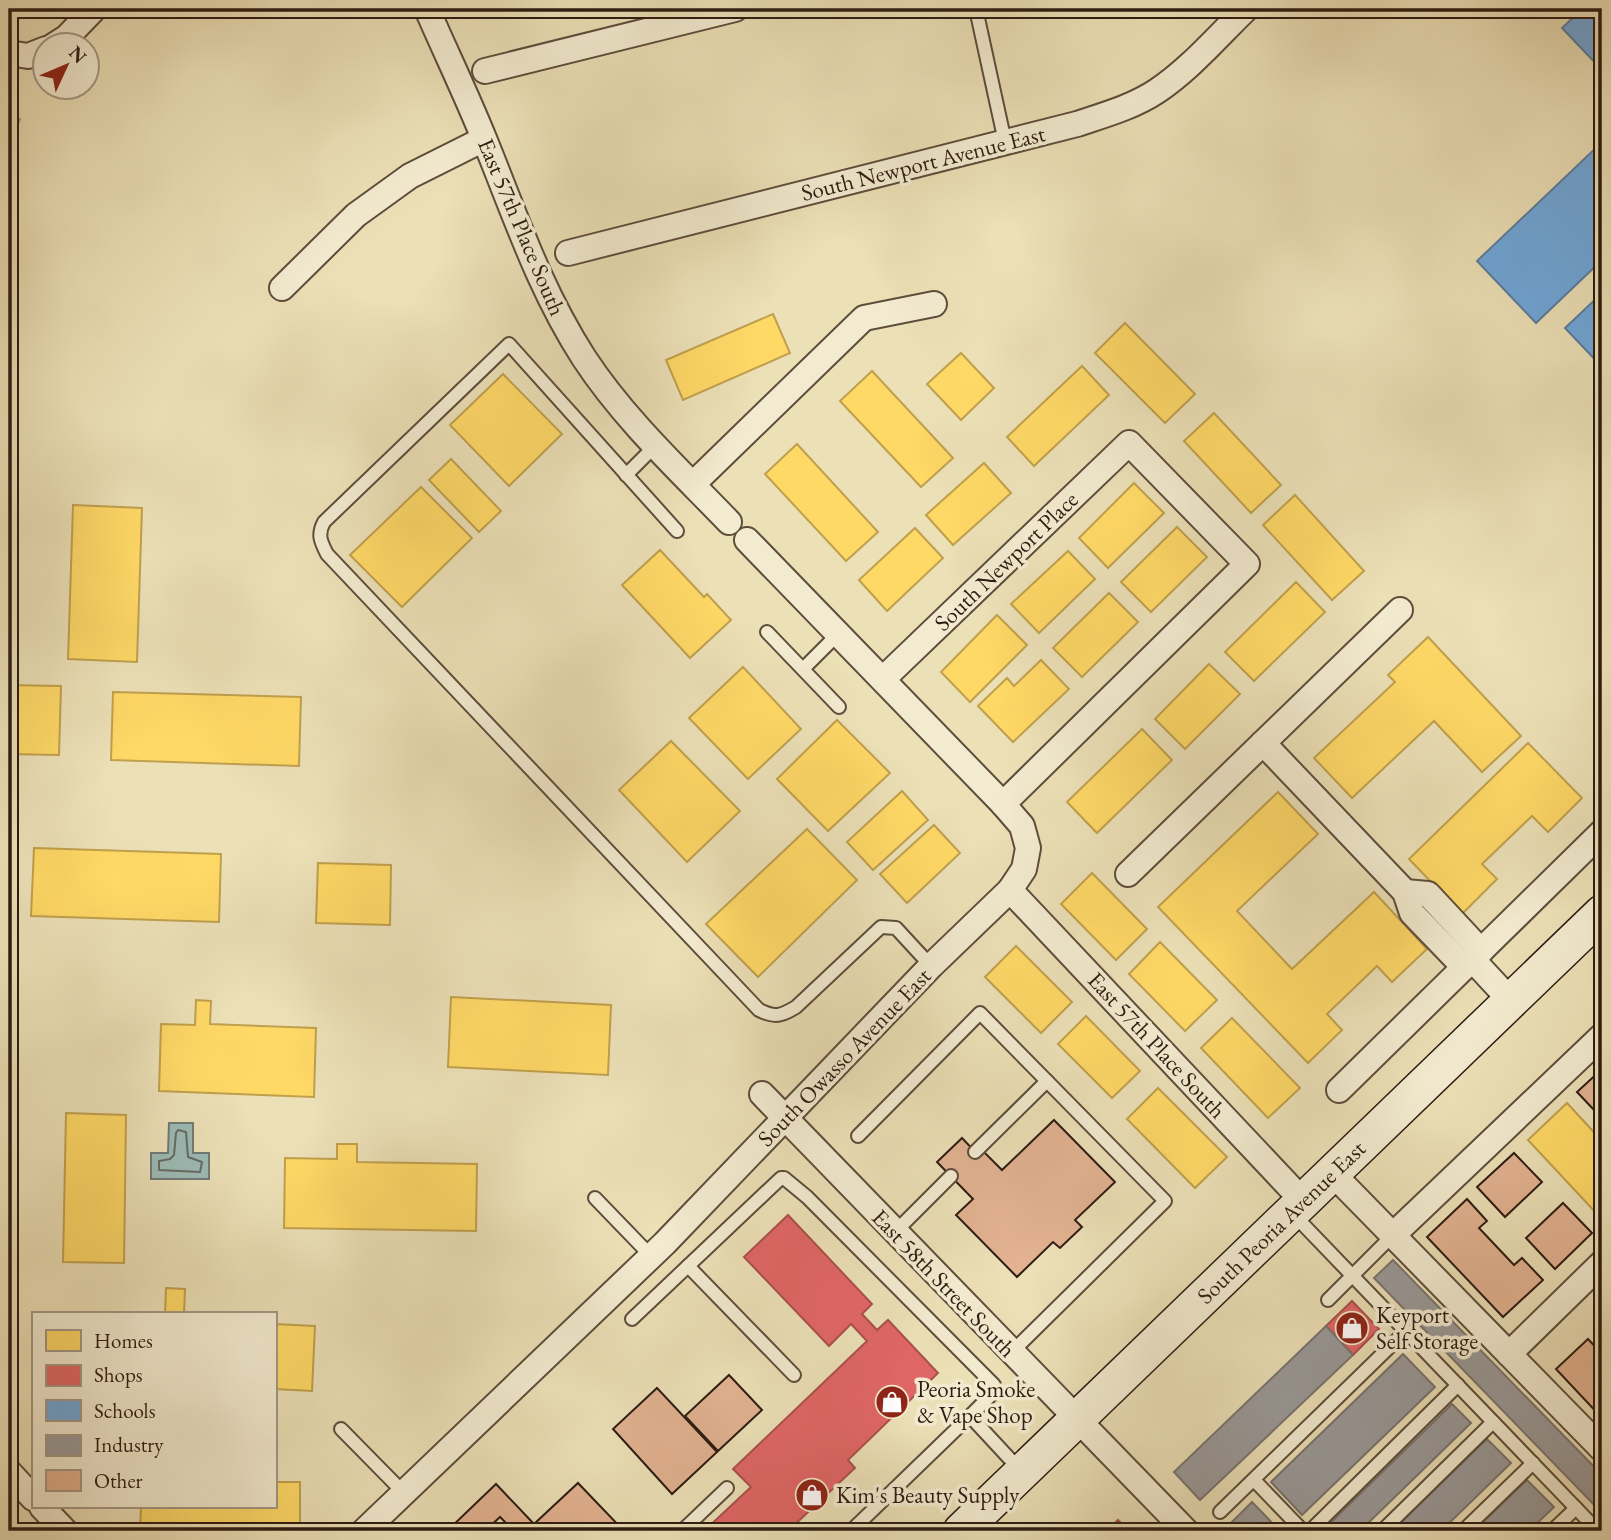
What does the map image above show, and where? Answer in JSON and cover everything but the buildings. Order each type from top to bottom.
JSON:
[{"type":"main road","name":"South Peoria Avenue East","points":[[961,1531],[1602,913]]},
{"type":"street","points":[[72,32],[94,9]]},
{"type":"street","name":"East 57th Place South","points":[[427,9],[484,139],[535,270],[561,321],[607,389],[638,427],[729,522]]},
{"type":"street","points":[[485,71],[735,9]]},
{"type":"street","name":"South Newport Avenue East","points":[[568,253],[1076,124],[1123,108],[1157,91],[1195,59],[1246,9]]},
{"type":"street","points":[[282,288],[356,215],[410,176],[484,139]]},
{"type":"street","points":[[693,484],[864,318],[934,304]]},
{"type":"street","name":"South Newport Place","points":[[883,679],[1129,443],[1247,564],[1003,804]]},
{"type":"street","points":[[747,540],[1003,804]]},
{"type":"street","points":[[1128,874],[1400,610]]},
{"type":"street","points":[[1263,743],[1405,892],[1428,894],[1472,959],[1511,1001]]},
{"type":"street","name":"South Owasso Avenue East","points":[[364,1531],[651,1256],[931,966],[1010,890],[1024,869],[1028,848],[1021,826],[1003,804]]},
{"type":"street","points":[[1339,1090],[1602,832]]},
{"type":"street","name":"East 57th Place South","points":[[1010,890],[1298,1206]]},
{"type":"street","points":[[1393,1235],[1602,1036]]},
{"type":"street","name":"East 58th Street South","points":[[762,1094],[1186,1531]]},
{"type":"street","points":[[1332,1173],[1602,1449]]},
{"type":"street","points":[[1509,1354],[1602,1263]]},
{"type":"street","points":[[9,1472],[32,1497]]},
{"type":"street","points":[[43,1508],[65,1531]]},
{"type":"lane","points":[[975,9],[1005,142]]},
{"type":"lane","points":[[677,531],[509,344],[324,522],[319,531],[327,554],[759,1010],[772,1017],[796,1007],[881,927],[896,928],[931,966]]},
{"type":"lane","points":[[626,475],[656,445]]},
{"type":"lane","points":[[767,632],[839,706]]},
{"type":"lane","points":[[803,669],[838,634]]},
{"type":"lane","points":[[858,1136],[980,1013],[1165,1201],[1012,1352]]},
{"type":"lane","points":[[975,1152],[1047,1081]]},
{"type":"lane","points":[[895,1232],[951,1176]]},
{"type":"lane","points":[[632,1319],[781,1178],[788,1179],[807,1197],[994,1385],[994,1392],[851,1531]]},
{"type":"lane","points":[[595,1198],[651,1256]]},
{"type":"lane","points":[[1298,1206],[1353,1275],[1598,1531]]},
{"type":"lane","points":[[1328,1300],[1393,1235]]},
{"type":"lane","points":[[688,1266],[794,1375]]},
{"type":"lane","points":[[1220,1512],[1406,1331]]},
{"type":"lane","points":[[1310,1531],[1458,1385]]},
{"type":"lane","points":[[970,1416],[1022,1472]]},
{"type":"lane","points":[[1382,1531],[1493,1422]]},
{"type":"lane","points":[[341,1429],[404,1493]]},
{"type":"lane","points":[[1463,1531],[1533,1463]]},
{"type":"lane","points":[[1254,1480],[1303,1531]]},
{"type":"lane","points":[[682,1531],[727,1488]]},
{"type":"lane","points":[[1552,1531],[1576,1508]]},
{"type":"water","points":[[169,1123],[193,1123],[193,1153],[209,1153],[209,1179],[151,1179],[151,1153],[168,1153]]},
{"type":"place","name":"Keyport Self Storage","points":[[1352,1328]]},
{"type":"place","name":"Peoria Smoke & Vape Shop","points":[[892,1402]]},
{"type":"place","name":"Kim's Beauty Supply","points":[[812,1495]]}]
